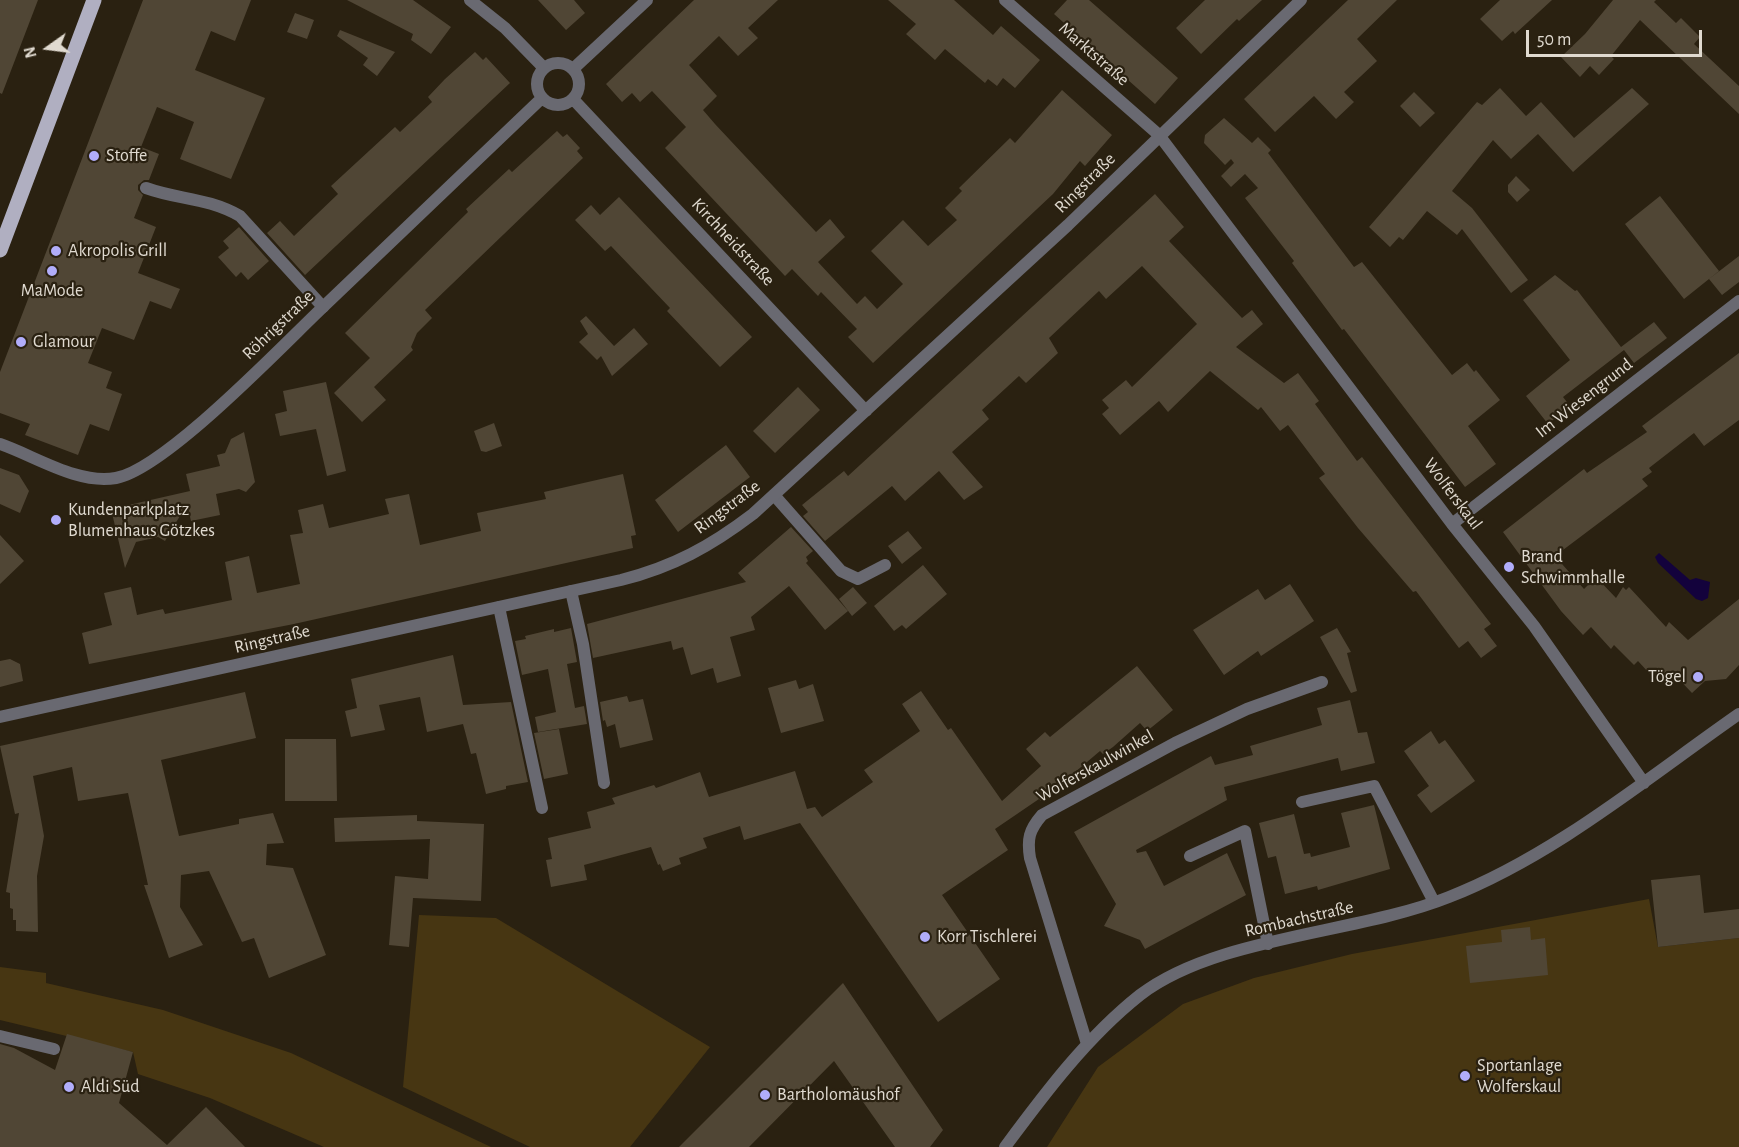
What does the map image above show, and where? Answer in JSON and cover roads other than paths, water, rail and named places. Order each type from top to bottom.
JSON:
[{"type":"main road","points":[[0,250],[94,0]]},
{"type":"street","points":[[470,0],[505,28],[544,68]]},
{"type":"street","points":[[573,69],[647,0]]},
{"type":"street","name":"Marktstraße","points":[[1005,0],[1159,135]]},
{"type":"street","name":"Ringstraße","points":[[0,717],[649,572],[714,543],[774,495],[867,411],[1068,225],[1301,0]]},
{"type":"street","points":[[557,63],[573,69],[579,83],[573,99],[562,105],[554,105],[542,98],[537,82],[544,68],[557,63]]},
{"type":"street","name":"Röhrigstraße","points":[[0,444],[73,473],[98,479],[118,478],[142,467],[177,442],[323,307],[542,98]]},
{"type":"street","name":"Kirchheidstraße","points":[[573,99],[867,411]]},
{"type":"street","name":"Wolferskaul","points":[[1159,135],[1452,524],[1534,626],[1644,783]]},
{"type":"street","points":[[146,188],[161,193],[195,197],[224,207],[240,216],[323,307]]},
{"type":"street","name":"Im Wiesengrund","points":[[1452,524],[1739,301]]},
{"type":"street","points":[[774,495],[841,571],[858,579],[885,565]]},
{"type":"street","points":[[571,591],[584,644],[604,783]]},
{"type":"street","points":[[500,607],[542,808]]},
{"type":"street","name":"Wolferskaulwinkel","points":[[1087,1044],[1030,858],[1028,841],[1031,828],[1042,815],[1175,743],[1247,709],[1322,681]]},
{"type":"street","points":[[1644,783],[1739,714]]},
{"type":"street","name":"Rombachstraße","points":[[1005,1147],[1087,1044],[1141,995],[1168,979],[1199,964],[1268,944],[1383,918],[1434,902],[1505,872],[1644,783]]},
{"type":"street","points":[[1302,802],[1374,786],[1434,902]]},
{"type":"street","points":[[1190,856],[1245,831],[1268,944]]},
{"type":"street","points":[[0,1036],[54,1049]]},
{"type":"place","name":"Stoffe","points":[[94,156]]},
{"type":"place","name":"Akropolis Grill","points":[[56,251]]},
{"type":"place","name":"MaMode","points":[[52,271]]},
{"type":"place","name":"Glamour","points":[[21,342]]},
{"type":"place","name":"Kundenparkplatz Blumenhaus Götzkes","points":[[56,520]]},
{"type":"place","name":"Brand Schwimmhalle","points":[[1509,567]]},
{"type":"place","name":"Tögel","points":[[1698,677]]},
{"type":"place","name":"Korr Tischlerei","points":[[925,937]]},
{"type":"place","name":"Sportanlage Wolferskaul","points":[[1465,1076]]},
{"type":"place","name":"Aldi Süd","points":[[69,1087]]},
{"type":"place","name":"Bartholomäushof","points":[[765,1095]]}]
